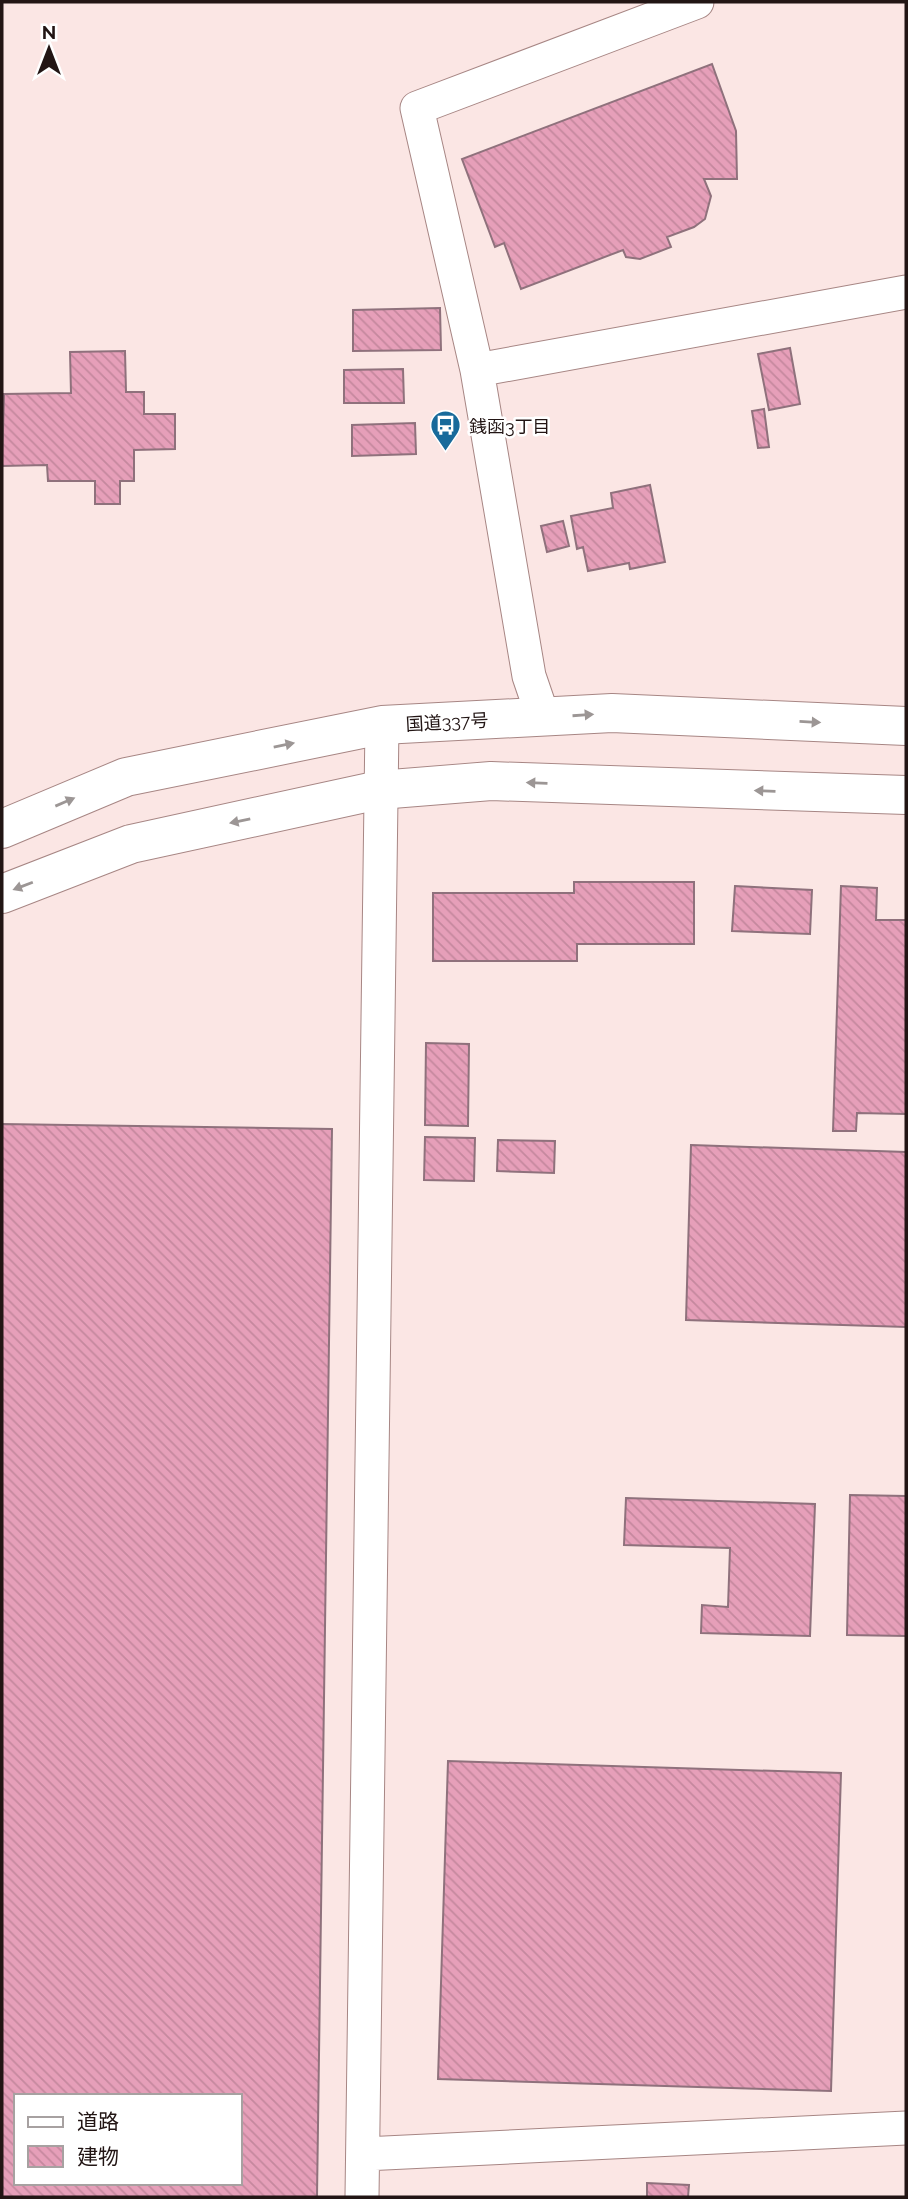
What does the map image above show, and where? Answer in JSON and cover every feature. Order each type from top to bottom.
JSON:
[{"type":"highway","name":"国道337号","points":[[2,829],[126,777],[382,725],[612,713],[906,726]]},
{"type":"highway","points":[[2,894],[131,844],[379,790],[491,781],[906,795]]},
{"type":"street","points":[[543,717],[529,676],[477,370],[417,108],[696,2]]},
{"type":"street","points":[[477,370],[906,292]]},
{"type":"street","points":[[362,2197],[379,790],[382,725]]},
{"type":"street","points":[[364,2154],[906,2128]]},
{"type":"building","points":[[712,64],[736,131],[737,179],[704,179],[711,196],[705,219],[694,227],[667,237],[671,247],[640,259],[626,257],[623,250],[521,289],[504,243],[495,247],[462,159]]},
{"type":"building","points":[[440,308],[441,350],[353,351],[353,310]]},
{"type":"building","points":[[790,348],[800,404],[769,410],[758,354]]},
{"type":"building","points":[[125,351],[126,392],[144,392],[144,414],[175,414],[175,449],[134,450],[134,481],[120,481],[120,504],[95,504],[95,481],[48,481],[47,465],[2,466],[4,394],[71,393],[70,352]]},
{"type":"building","points":[[403,369],[404,403],[344,403],[344,370]]},
{"type":"building","points":[[764,409],[769,447],[758,448],[752,411]]},
{"type":"building","points":[[415,423],[416,454],[352,456],[352,425]]},
{"type":"building","points":[[650,485],[665,562],[630,569],[629,563],[588,571],[583,547],[577,549],[571,516],[613,508],[611,493]]},
{"type":"building","points":[[563,521],[569,546],[547,552],[541,526]]},
{"type":"building","points":[[574,882],[694,882],[694,944],[577,944],[577,961],[433,961],[433,893],[574,893]]},
{"type":"building","points":[[735,886],[812,890],[810,934],[732,931]]},
{"type":"building","points":[[841,886],[877,888],[876,920],[906,920],[906,1114],[857,1113],[856,1131],[833,1131]]},
{"type":"building","points":[[426,1043],[469,1044],[468,1126],[425,1125]]},
{"type":"building","points":[[2,1124],[332,1129],[317,2197],[2,2197]]},
{"type":"building","points":[[425,1137],[475,1138],[474,1181],[424,1180]]},
{"type":"building","points":[[498,1140],[555,1141],[554,1173],[497,1171]]},
{"type":"building","points":[[691,1145],[906,1152],[906,1327],[686,1320]]},
{"type":"building","points":[[850,1495],[906,1496],[906,1636],[847,1635]]},
{"type":"building","points":[[626,1498],[815,1504],[810,1636],[701,1633],[702,1605],[728,1607],[730,1548],[624,1545]]},
{"type":"building","points":[[448,1761],[841,1773],[831,2091],[438,2079]]},
{"type":"building","points":[[647,2183],[689,2185],[688,2197],[647,2197]]},
{"type":"place","name":"銭函3丁目","points":[[446,453]]}]
